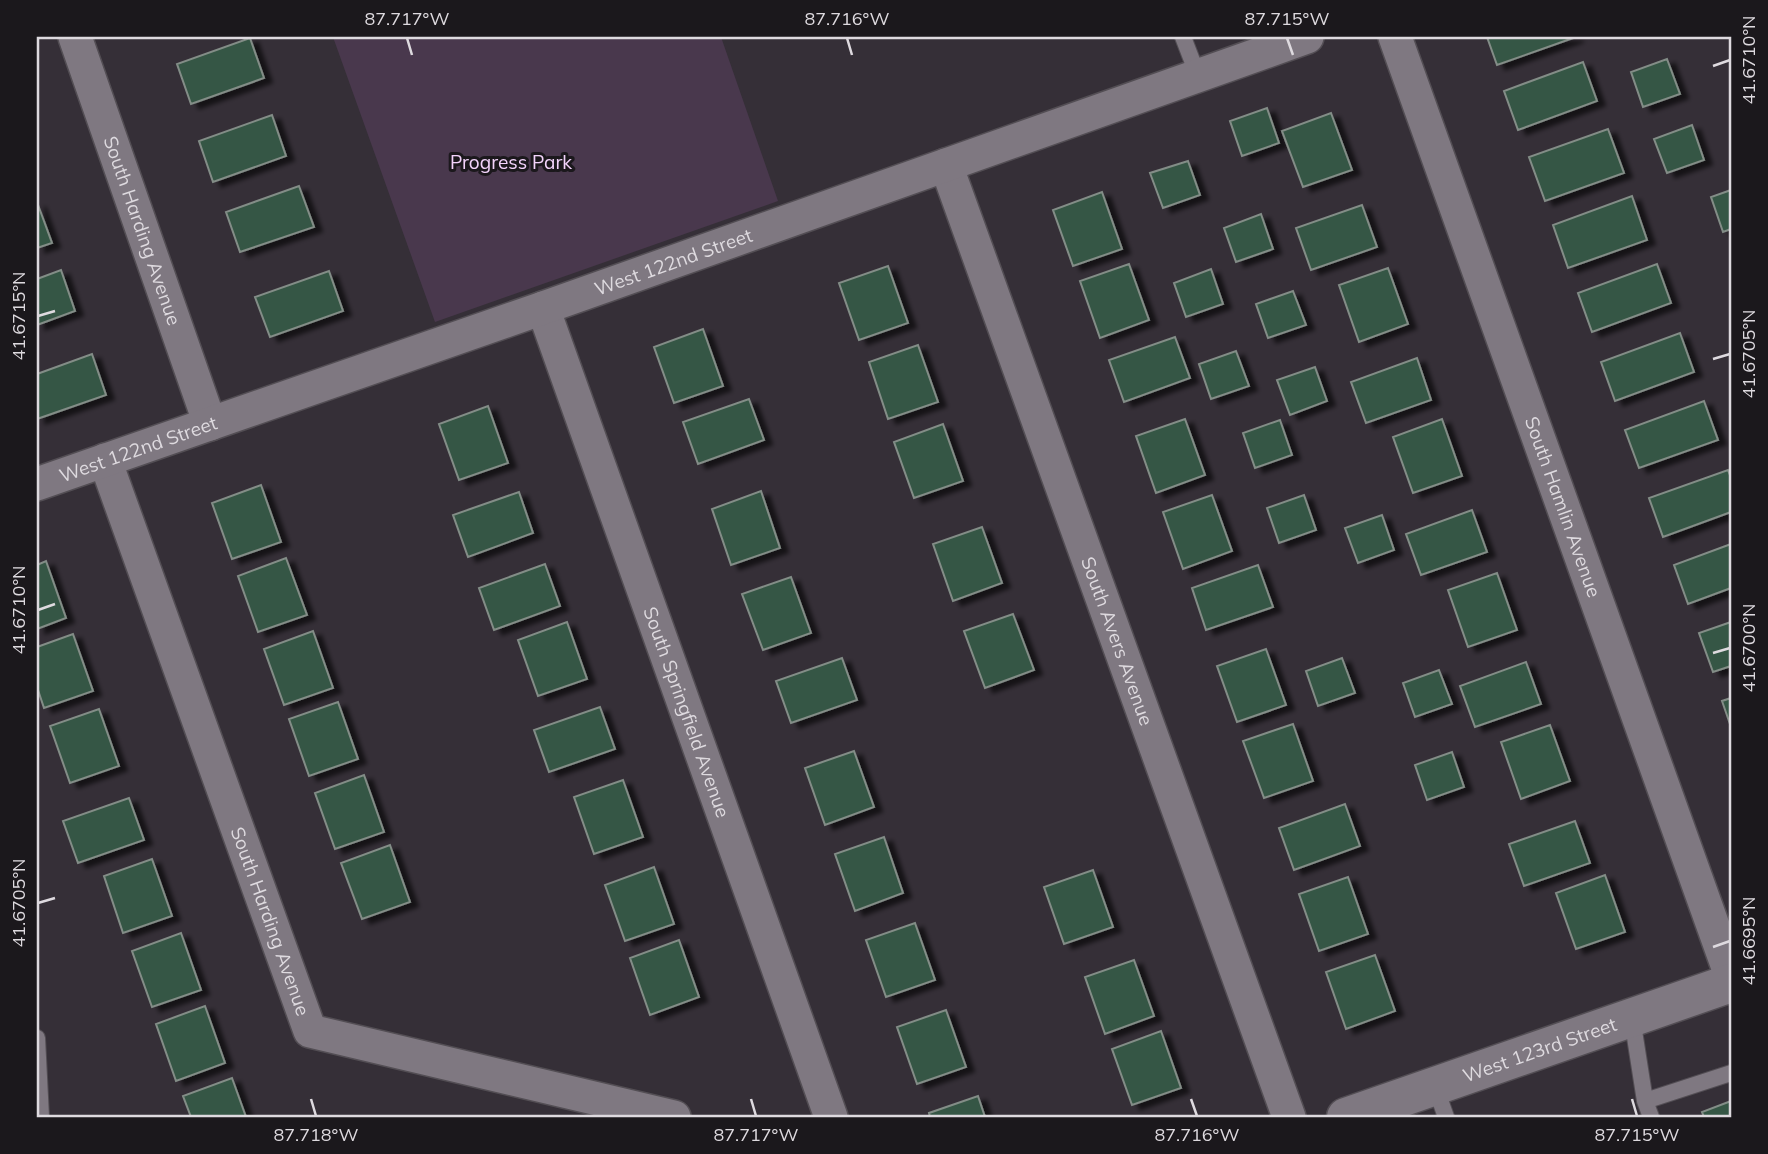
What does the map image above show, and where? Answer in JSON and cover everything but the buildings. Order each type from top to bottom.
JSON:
[{"type":"street","name":"South Harding Avenue","points":[[75,37],[209,424]]},
{"type":"street","name":"West 122nd Street","points":[[37,484],[1307,37]]},
{"type":"street","name":"South Hamlin Avenue","points":[[1395,37],[1731,976]]},
{"type":"street","name":"South Avers Avenue","points":[[946,165],[1289,1117]]},
{"type":"street","name":"South Springfield Avenue","points":[[543,308],[831,1117]]},
{"type":"street","name":"South Harding Avenue","points":[[105,460],[310,1031],[674,1117]]},
{"type":"street","name":"West 123rd Street","points":[[1346,1117],[1440,1102],[1632,1018],[1731,983]]},
{"type":"lane","points":[[1183,37],[1198,76]]},
{"type":"lane","points":[[1632,1018],[1648,1109],[1731,1073]]},
{"type":"lane","points":[[37,1038],[41,1117]]},
{"type":"green space","name":"Progress Park","points":[[333,37],[721,37],[778,201],[435,322]]}]
